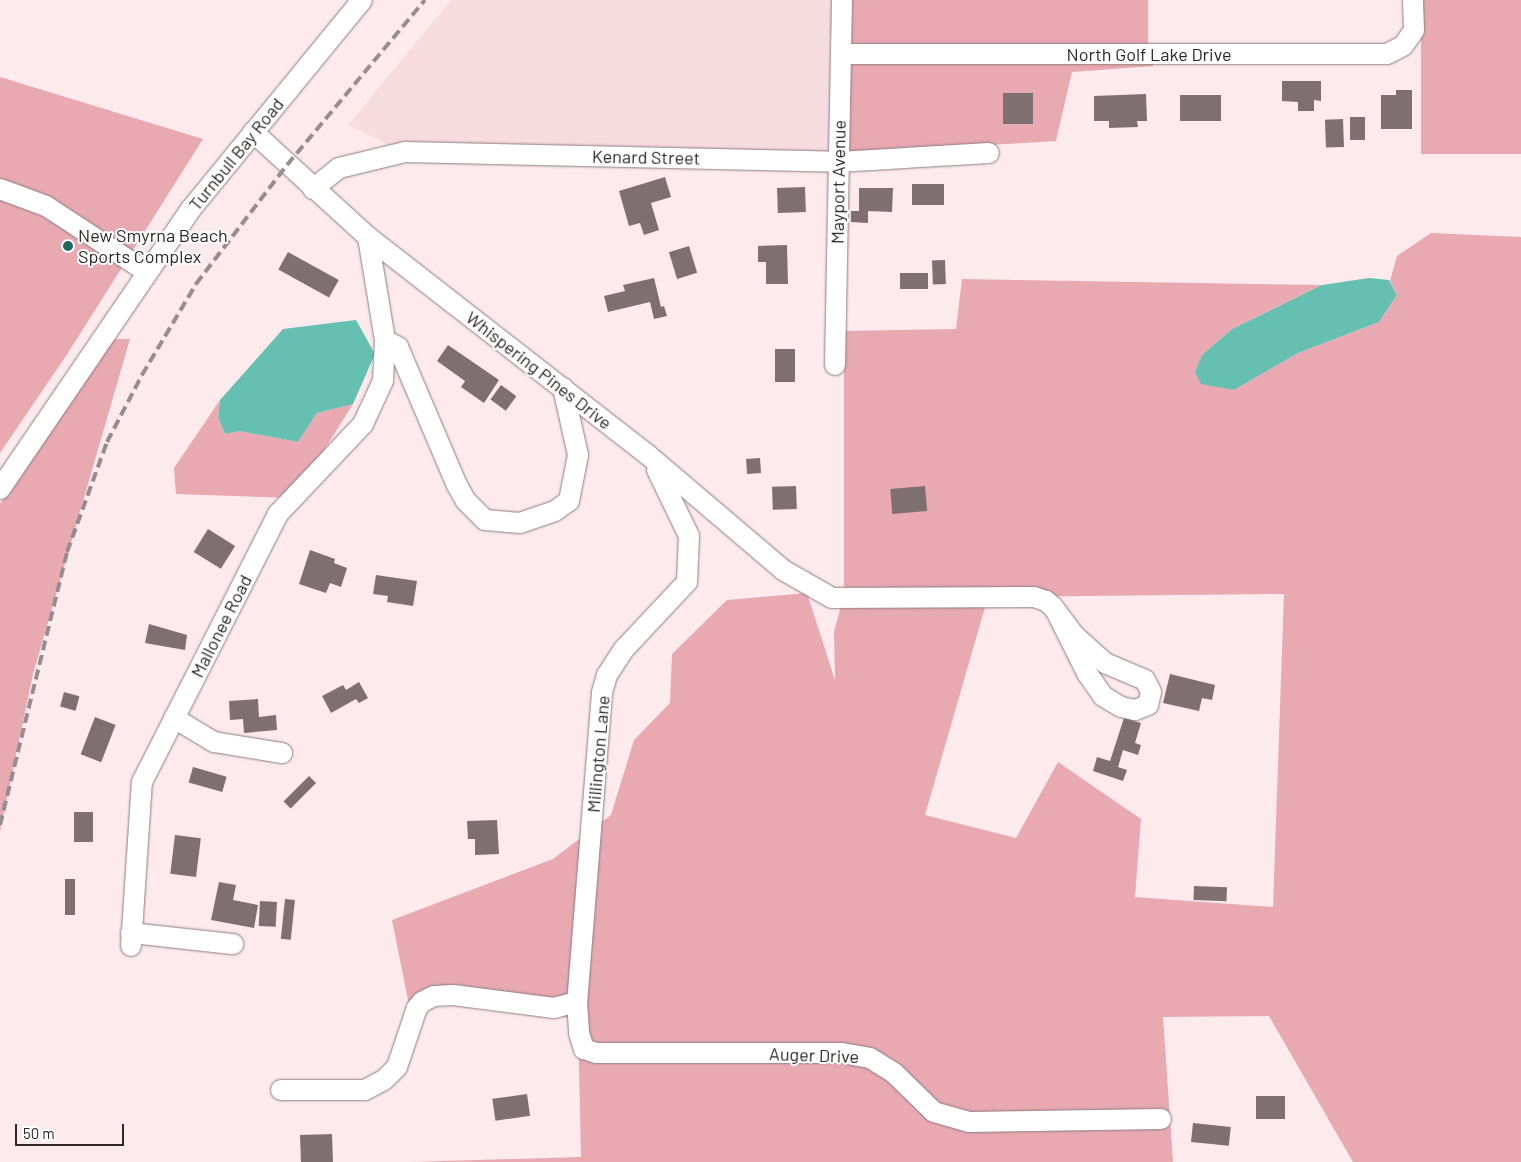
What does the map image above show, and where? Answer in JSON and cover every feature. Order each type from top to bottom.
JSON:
[{"type":"street","name":"Turnbull Bay Road","points":[[0,489],[191,209],[362,0]]},
{"type":"street","name":"Mayport Avenue","points":[[835,364],[842,0]]},
{"type":"street","name":"North Golf Lake Drive","points":[[842,54],[1387,54],[1403,46],[1414,30],[1413,0]]},
{"type":"street","name":"Whispering Pines Drive","points":[[253,132],[313,189],[368,236],[648,455],[783,570],[832,598],[1034,597],[1046,601],[1056,611]]},
{"type":"street","name":"Kenard Street","points":[[313,189],[339,168],[405,152],[838,162],[989,153]]},
{"type":"street","points":[[0,189],[46,206],[147,272]]},
{"type":"street","name":"Mallonee Road","points":[[233,944],[131,940],[142,782],[278,514],[363,424],[383,380],[385,340],[368,236]]},
{"type":"street","points":[[385,340],[398,347],[466,501],[485,520],[520,523],[555,511],[569,501],[578,455],[563,388]]},
{"type":"street","name":"Millington Lane","points":[[578,1002],[602,693],[607,675],[624,649],[687,582],[689,536],[670,491],[648,455]]},
{"type":"street","points":[[1056,611],[1075,636],[1105,663],[1145,680],[1151,692],[1148,705],[1135,710],[1121,707],[1104,696],[1087,673],[1056,611]]},
{"type":"street","points":[[174,718],[214,742],[282,753]]},
{"type":"street","points":[[281,1090],[364,1090],[384,1080],[397,1067],[417,1008],[422,1002],[434,996],[453,995],[554,1008],[578,1002]]},
{"type":"street","name":"Auger Drive","points":[[578,1002],[579,1033],[584,1049],[596,1052],[842,1053],[870,1058],[894,1074],[934,1112],[969,1122],[1161,1118]]},
{"type":"shaded area","points":[[451,0],[834,0],[830,154],[393,147],[348,125]]},
{"type":"shaded area","points":[[851,0],[1148,0],[1148,46],[851,46]]},
{"type":"shaded area","points":[[1421,0],[1521,0],[1521,154],[1421,154]]},
{"type":"shaded area","points":[[850,61],[1153,62],[1153,66],[1072,72],[1056,141],[847,154]]},
{"type":"shaded area","name":"New Smyrna Beach Sports Complex","points":[[0,77],[203,139],[68,353],[0,453]]},
{"type":"shaded area","points":[[1431,233],[1521,237],[1521,1162],[1353,1162],[1269,1016],[1163,1017],[1173,1162],[412,1162],[581,1157],[578,1020],[477,996],[409,1005],[392,920],[553,859],[611,815],[634,740],[670,703],[672,654],[727,600],[807,593],[835,680],[834,632],[844,595],[844,331],[956,329],[962,279],[1322,285],[1232,329],[1202,355],[1234,390],[1298,353],[1379,322],[1397,295],[1390,281],[1397,256]],"holes":[[[1284,594],[1273,907],[1135,897],[1141,819],[1058,762],[1016,838],[925,815],[988,597]]]},
{"type":"shaded area","points":[[1369,278],[1389,280],[1397,295],[1379,322],[1298,353],[1234,390],[1201,384],[1195,372],[1202,355],[1232,329],[1322,285]]},
{"type":"shaded area","points":[[356,320],[375,354],[353,404],[317,413],[298,442],[239,431],[225,434],[218,417],[220,400],[283,329]]},
{"type":"shaded area","points":[[110,339],[130,339],[33,674],[0,832],[0,504]]},
{"type":"shaded area","points":[[220,400],[218,417],[225,434],[239,431],[298,442],[317,413],[353,404],[294,498],[176,494],[174,468]]},
{"type":"building","points":[[1282,81],[1321,81],[1321,101],[1314,100],[1314,111],[1298,111],[1298,102],[1282,101]]},
{"type":"building","points":[[1396,90],[1412,90],[1412,129],[1381,129],[1381,95],[1396,95]]},
{"type":"building","points":[[1003,93],[1033,93],[1033,124],[1003,124]]},
{"type":"building","points":[[1146,94],[1147,121],[1137,121],[1138,127],[1109,128],[1109,121],[1094,121],[1094,96]]},
{"type":"building","points":[[1180,95],[1221,95],[1221,121],[1180,121]]},
{"type":"building","points":[[1350,117],[1365,117],[1365,140],[1350,140]]},
{"type":"building","points":[[1343,119],[1344,147],[1326,148],[1325,120]]},
{"type":"building","points":[[665,177],[671,197],[651,203],[659,230],[644,235],[640,223],[629,226],[619,191]]},
{"type":"building","points":[[912,184],[944,184],[944,205],[912,205]]},
{"type":"building","points":[[805,187],[806,212],[778,213],[777,188]]},
{"type":"building","points":[[859,188],[893,188],[892,212],[868,211],[868,223],[851,222],[851,211],[859,211]]},
{"type":"building","points":[[787,245],[788,284],[766,284],[766,262],[758,262],[758,246]]},
{"type":"building","points":[[689,246],[697,273],[677,279],[669,252]]},
{"type":"building","points":[[288,252],[339,280],[329,298],[278,269]]},
{"type":"building","points":[[932,260],[945,260],[946,284],[933,284]]},
{"type":"building","points":[[900,273],[928,273],[928,289],[900,289]]},
{"type":"building","points":[[654,278],[661,307],[664,306],[667,316],[654,319],[650,302],[608,312],[604,296],[625,291],[623,285]]},
{"type":"building","points":[[448,345],[499,380],[484,403],[461,387],[465,381],[437,361]]},
{"type":"building","points":[[775,349],[795,349],[795,382],[775,382]]},
{"type":"building","points":[[501,385],[516,396],[506,411],[490,400]]},
{"type":"building","points":[[760,458],[761,473],[747,474],[746,459]]},
{"type":"building","points":[[796,486],[797,509],[773,510],[772,487]]},
{"type":"building","points":[[925,486],[927,511],[892,514],[890,489]]},
{"type":"building","points":[[208,529],[235,546],[221,569],[194,552]]},
{"type":"building","points":[[310,550],[335,559],[334,563],[347,568],[341,587],[330,583],[326,593],[299,584]]},
{"type":"building","points":[[376,575],[417,581],[413,606],[387,602],[388,596],[373,594]]},
{"type":"building","points":[[149,624],[187,635],[185,650],[145,643]]},
{"type":"building","points":[[1170,674],[1215,685],[1212,700],[1202,698],[1199,711],[1163,703]]},
{"type":"building","points":[[359,682],[368,698],[359,703],[356,699],[331,713],[322,696],[343,685],[346,690]]},
{"type":"building","points":[[64,692],[79,696],[76,711],[60,706]]},
{"type":"building","points":[[258,699],[259,717],[276,715],[277,730],[244,733],[243,719],[230,720],[229,701]]},
{"type":"building","points":[[95,717],[116,725],[101,762],[81,754]]},
{"type":"building","points":[[1124,718],[1141,723],[1135,743],[1141,745],[1138,755],[1123,750],[1118,767],[1127,770],[1123,781],[1093,771],[1097,757],[1110,761]]},
{"type":"building","points":[[193,767],[227,777],[222,792],[189,782]]},
{"type":"building","points":[[309,776],[316,783],[291,809],[284,801]]},
{"type":"building","points":[[74,812],[93,812],[93,842],[74,842]]},
{"type":"building","points":[[497,820],[499,854],[475,855],[475,839],[468,839],[467,821]]},
{"type":"building","points":[[175,835],[201,838],[196,877],[170,874]]},
{"type":"building","points":[[65,879],[75,879],[75,915],[65,915]]},
{"type":"building","points":[[219,882],[236,885],[233,900],[258,905],[254,928],[211,920]]},
{"type":"building","points":[[1194,886],[1227,887],[1226,901],[1194,900]]},
{"type":"building","points":[[285,899],[295,900],[291,940],[281,939]]},
{"type":"building","points":[[260,901],[277,902],[276,927],[259,926]]},
{"type":"building","points":[[527,1094],[530,1116],[495,1121],[492,1099]]},
{"type":"building","points":[[1256,1096],[1285,1096],[1285,1119],[1256,1119]]},
{"type":"building","points":[[1193,1123],[1231,1127],[1229,1146],[1191,1142]]},
{"type":"building","points":[[332,1134],[333,1162],[301,1162],[300,1135]]},
{"type":"railway","points":[[0,825],[67,552],[107,442],[142,375],[196,284],[287,165],[425,0]]},
{"type":"place","name":"New Smyrna Beach Sports Complex","points":[[68,246]]}]
